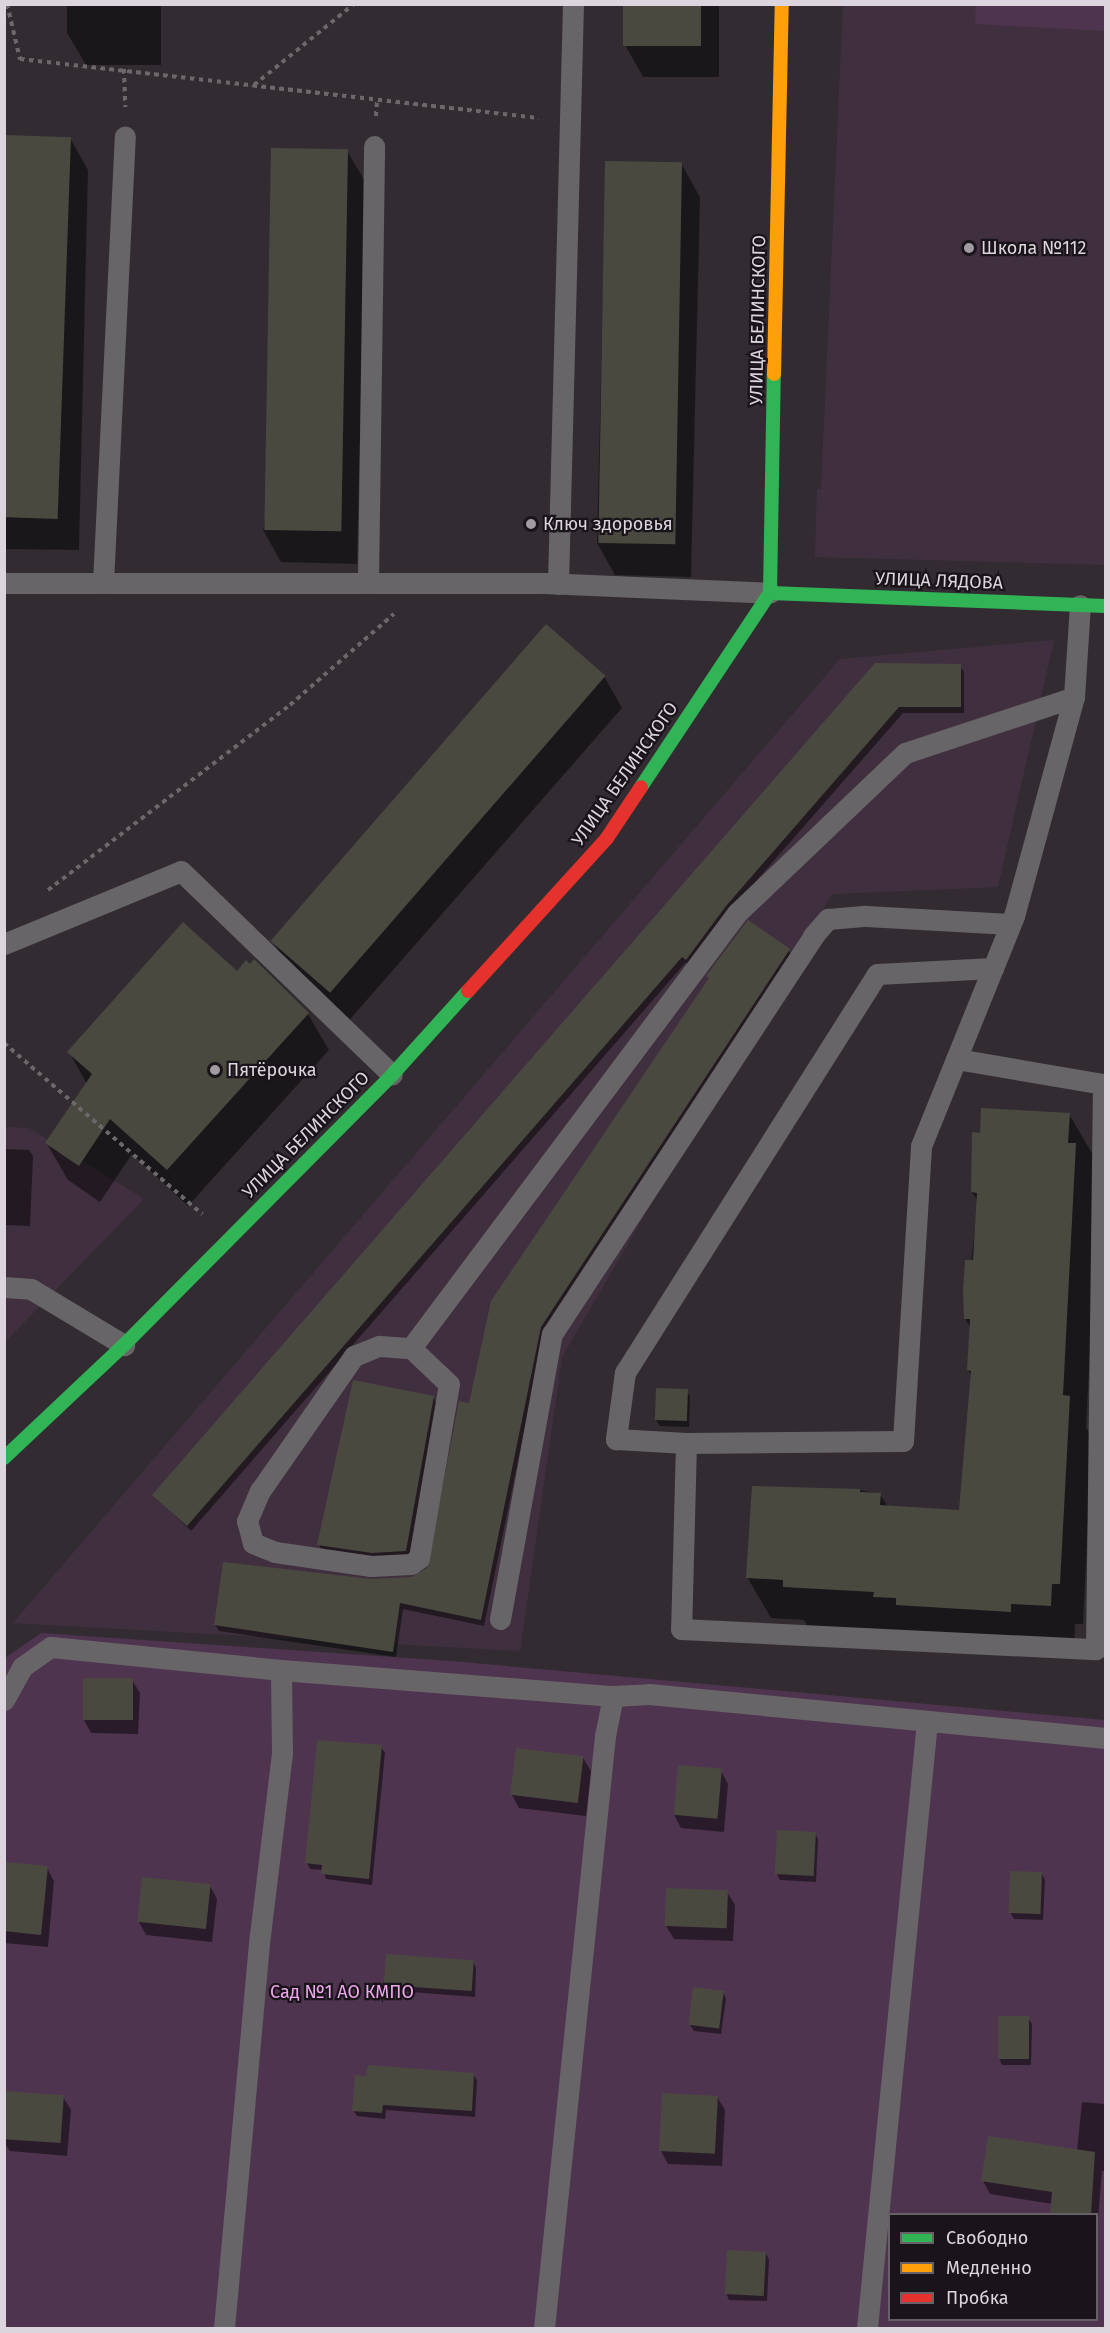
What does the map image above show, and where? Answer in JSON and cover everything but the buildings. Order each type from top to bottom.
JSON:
[{"type":"street","name":"УЛИЦА БЕЛИНСКОГО","points":[[4,1458],[124,1345],[392,1075],[607,838],[770,592],[782,4]]},
{"type":"street","name":"УЛИЦА ЛЯДОВА","points":[[770,592],[1106,606]]},
{"type":"lane","points":[[558,584],[573,4]]},
{"type":"lane","points":[[103,583],[125,137]]},
{"type":"lane","points":[[368,583],[374,146]]},
{"type":"lane","points":[[4,583],[558,584],[770,592]]},
{"type":"lane","points":[[993,968],[877,974],[625,1372],[616,1439],[686,1443],[903,1441],[921,1146],[993,968],[1010,924],[1074,698],[1080,605]]},
{"type":"lane","points":[[411,1348],[737,913],[905,753],[1074,698]]},
{"type":"lane","points":[[4,944],[181,871],[392,1075]]},
{"type":"lane","points":[[500,1619],[552,1334],[813,936],[828,919],[866,916],[1010,924]]},
{"type":"lane","points":[[686,1443],[681,1629],[1096,1649],[1102,1084],[956,1059]]},
{"type":"lane","points":[[4,1287],[31,1290],[124,1345]]},
{"type":"lane","points":[[379,1346],[411,1348],[450,1384],[419,1558],[411,1564],[371,1566],[275,1552],[253,1543],[247,1521],[260,1491],[354,1356],[379,1346]]},
{"type":"lane","points":[[4,1700],[22,1666],[51,1647],[281,1671],[613,1696],[649,1694],[1106,1738]]},
{"type":"lane","points":[[224,2328],[259,1947],[282,1754],[281,1671]]},
{"type":"lane","points":[[544,2328],[605,1736],[613,1696]]},
{"type":"lane","points":[[867,2328],[927,1721]]},
{"type":"path","points":[[7,4],[20,59],[570,121]]},
{"type":"path","points":[[253,86],[354,4]]},
{"type":"path","points":[[124,69],[125,137]]},
{"type":"path","points":[[43,894],[290,705],[429,583]]},
{"type":"path","points":[[4,1042],[230,1238]]},
{"type":"shaded area","name":"Школа №112","points":[[843,5],[1105,5],[1105,565],[815,557],[817,489],[821,489]]},
{"type":"shaded area","points":[[1054,640],[998,887],[832,894],[562,1357],[520,1651],[13,1623],[840,659]]},
{"type":"shaded area","points":[[5,1127],[29,1128],[144,1199],[5,1342]]},
{"type":"green space","points":[[976,5],[1105,5],[1105,31],[975,24]]},
{"type":"green space","name":"Сад №1 АО КМПО","points":[[41,1633],[451,1661],[1105,1720],[1105,2328],[5,2328],[5,1658]]},
{"type":"traffic: fast","points":[[641,787],[770,593],[774,374]]},
{"type":"traffic: fast","points":[[770,593],[1106,606]]},
{"type":"traffic: fast","points":[[4,1458],[124,1345],[392,1075],[468,991]]},
{"type":"traffic: slow","points":[[774,374],[782,4]]},
{"type":"traffic: jam","points":[[468,991],[607,838],[641,787]]},
{"type":"place","name":"Школа №112","points":[[969,248]]},
{"type":"place","name":"Ключ здоровья","points":[[531,524]]},
{"type":"place","name":"Пятёрочка","points":[[215,1070]]}]
